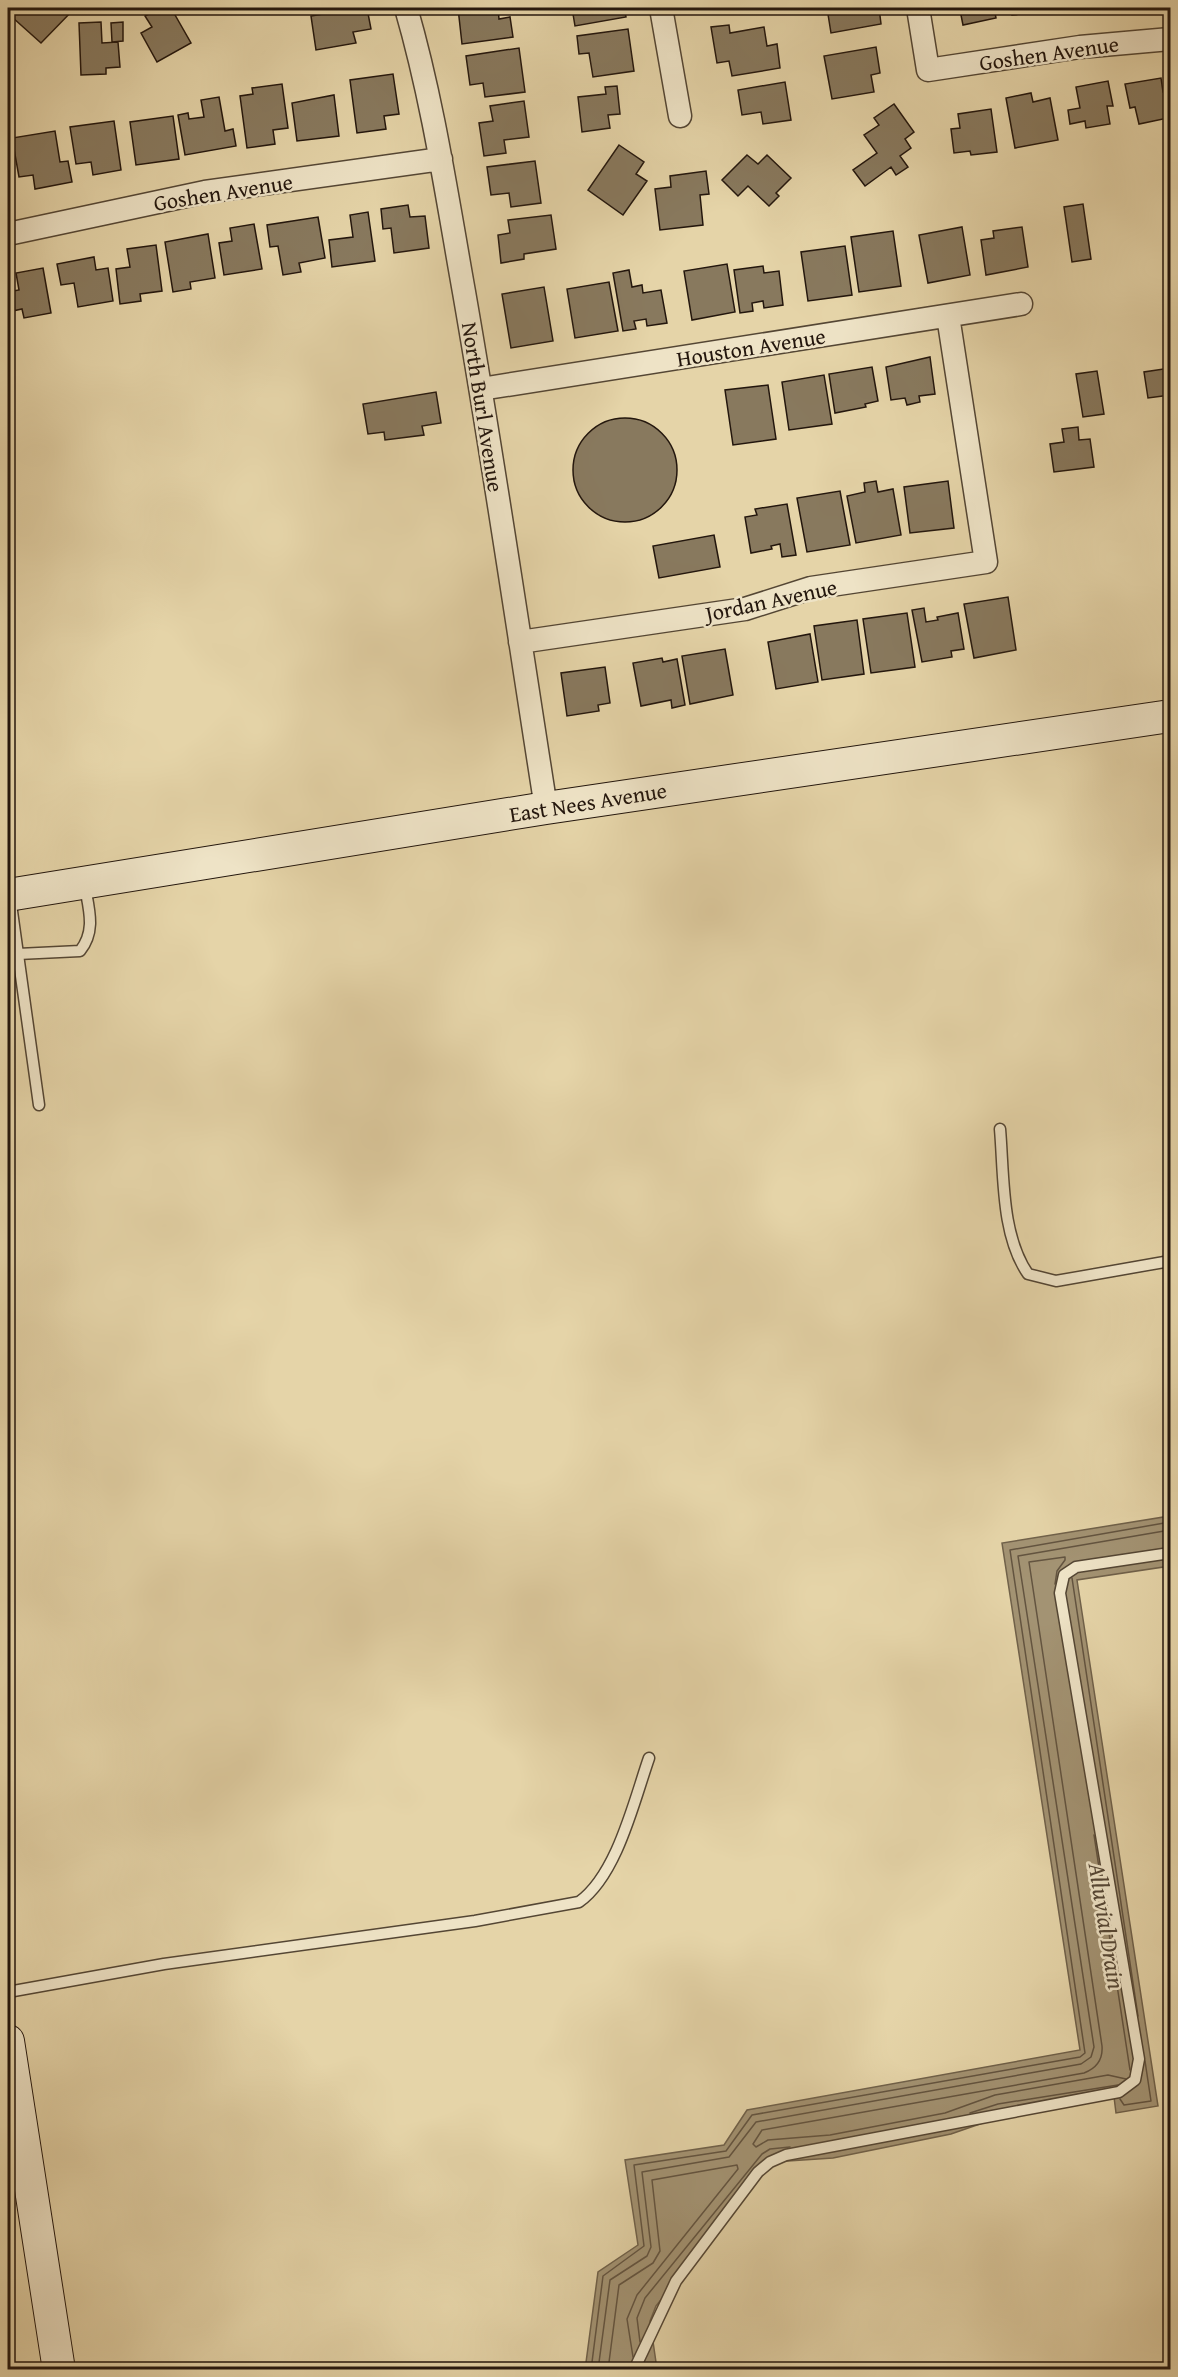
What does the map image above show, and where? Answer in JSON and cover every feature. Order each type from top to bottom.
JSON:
[{"type":"main road","name":"East Nees Avenue","points":[[8,895],[546,808],[1170,716]]},
{"type":"main road","points":[[8,2041],[14,2122],[59,2370]]},
{"type":"street","name":"North Burl Avenue","points":[[406,8],[424,70],[441,159],[481,389],[546,808]]},
{"type":"street","points":[[661,8],[680,116]]},
{"type":"street","name":"Goshen Avenue","points":[[918,8],[928,70],[1080,47],[1170,39]]},
{"type":"street","name":"Goshen Avenue","points":[[8,234],[205,192],[441,159]]},
{"type":"street","name":"Houston Avenue","points":[[481,389],[1021,304]]},
{"type":"street","name":"Jordan Avenue","points":[[520,642],[745,609],[811,588],[986,562],[948,316]]},
{"type":"lane","points":[[18,954],[80,951],[91,931],[84,883]]},
{"type":"lane","points":[[8,895],[39,1105]]},
{"type":"lane","points":[[1000,1129],[1005,1197],[1015,1253],[1028,1274],[1056,1281],[1170,1261]]},
{"type":"lane","points":[[634,2370],[676,2281],[748,2184],[770,2162],[786,2155],[1119,2092],[1135,2080],[1139,2058],[1060,1593],[1064,1575],[1076,1567],[1170,1553]]},
{"type":"lane","points":[[8,1992],[164,1964],[475,1921],[579,1902],[592,1891],[623,1833],[649,1758]]},
{"type":"water","name":"Alluvial Drain","points":[[1170,1516],[1170,1566],[1077,1580],[1158,2106],[1116,2113],[1114,2097],[1000,2117],[951,2134],[833,2158],[773,2162],[656,2306],[650,2321],[657,2369],[585,2370],[598,2272],[638,2245],[625,2160],[724,2145],[747,2110],[1080,2050],[1002,1543]]},
{"type":"building","points":[[21,8],[75,8],[41,43],[12,17]]},
{"type":"building","points":[[160,8],[171,8],[191,43],[157,62],[141,33],[152,27],[145,16]]},
{"type":"building","points":[[347,8],[367,8],[371,29],[353,32],[356,43],[316,50],[311,16],[347,10]]},
{"type":"building","points":[[458,8],[498,8],[499,19],[510,17],[513,37],[462,44]]},
{"type":"building","points":[[572,8],[624,8],[626,17],[575,26]]},
{"type":"building","points":[[827,8],[879,8],[881,24],[831,33]]},
{"type":"building","points":[[952,8],[994,8],[996,18],[963,25],[960,10],[953,12]]},
{"type":"building","points":[[1011,8],[1032,8],[1033,13],[1012,15]]},
{"type":"building","points":[[101,22],[102,43],[118,42],[120,67],[106,68],[106,74],[81,75],[79,23]]},
{"type":"building","points":[[123,22],[123,41],[112,42],[111,23]]},
{"type":"building","points":[[729,25],[730,33],[764,27],[767,46],[777,44],[780,68],[732,76],[729,61],[717,63],[711,27]]},
{"type":"building","points":[[628,29],[634,71],[593,77],[589,53],[579,54],[577,36]]},
{"type":"building","points":[[876,47],[880,73],[871,75],[874,92],[832,99],[824,56]]},
{"type":"building","points":[[519,48],[525,92],[485,97],[483,83],[470,85],[466,56]]},
{"type":"building","points":[[393,74],[399,114],[384,116],[386,129],[357,133],[350,80]]},
{"type":"building","points":[[1161,78],[1163,92],[1170,91],[1170,105],[1166,106],[1168,118],[1139,124],[1135,107],[1130,108],[1125,84]]},
{"type":"building","points":[[1108,81],[1113,106],[1107,106],[1110,124],[1086,128],[1085,121],[1070,124],[1068,110],[1080,108],[1076,87]]},
{"type":"building","points":[[785,82],[791,120],[763,124],[761,112],[742,115],[738,90]]},
{"type":"building","points":[[282,84],[288,128],[273,130],[275,144],[247,148],[240,96],[253,94],[252,88]]},
{"type":"building","points":[[617,86],[620,114],[608,115],[610,128],[582,132],[578,97],[606,94],[605,87]]},
{"type":"building","points":[[1031,93],[1033,102],[1050,98],[1058,140],[1015,148],[1006,98]]},
{"type":"building","points":[[334,95],[339,136],[297,141],[292,103]]},
{"type":"building","points":[[219,97],[225,131],[233,129],[236,146],[185,155],[178,115],[188,113],[189,119],[204,117],[201,100]]},
{"type":"building","points":[[524,101],[529,137],[504,140],[506,153],[484,156],[479,123],[493,121],[490,106]]},
{"type":"building","points":[[894,104],[914,132],[905,139],[911,148],[900,156],[908,167],[896,175],[891,167],[865,186],[853,170],[877,153],[864,135],[879,125],[874,118]]},
{"type":"building","points":[[991,109],[997,152],[971,155],[970,151],[954,153],[951,129],[960,128],[958,114]]},
{"type":"building","points":[[173,116],[179,159],[136,165],[130,122]]},
{"type":"building","points":[[114,121],[121,170],[93,175],[91,162],[76,164],[70,127]]},
{"type":"building","points":[[55,131],[60,162],[68,161],[72,182],[35,189],[33,175],[19,177],[12,138]]},
{"type":"building","points":[[619,145],[644,162],[636,174],[647,181],[623,215],[588,190]]},
{"type":"building","points":[[747,155],[758,164],[767,155],[791,178],[776,193],[779,196],[769,206],[748,186],[738,196],[722,180]]},
{"type":"building","points":[[535,161],[541,203],[511,207],[509,193],[491,195],[487,167]]},
{"type":"building","points":[[706,171],[709,194],[700,195],[703,225],[660,230],[655,189],[671,187],[670,176]]},
{"type":"building","points":[[1083,204],[1091,259],[1072,262],[1064,207]]},
{"type":"building","points":[[408,205],[410,217],[425,216],[429,248],[394,253],[391,228],[383,229],[381,209]]},
{"type":"building","points":[[368,212],[375,261],[332,267],[329,240],[353,237],[350,215]]},
{"type":"building","points":[[551,215],[556,249],[524,254],[524,259],[501,263],[498,235],[510,233],[508,220]]},
{"type":"building","points":[[318,217],[325,258],[299,263],[301,272],[283,275],[278,246],[270,247],[267,225]]},
{"type":"building","points":[[254,224],[262,269],[224,275],[219,243],[232,241],[230,228]]},
{"type":"building","points":[[962,227],[970,275],[928,283],[919,235]]},
{"type":"building","points":[[1022,227],[1028,267],[986,275],[981,240],[994,238],[993,231]]},
{"type":"building","points":[[893,231],[901,286],[859,292],[851,237]]},
{"type":"building","points":[[208,234],[215,278],[190,282],[191,289],[173,292],[165,242]]},
{"type":"building","points":[[156,245],[162,291],[140,294],[141,301],[120,304],[116,269],[130,267],[127,249]]},
{"type":"building","points":[[845,246],[852,295],[808,301],[801,252]]},
{"type":"building","points":[[94,257],[96,270],[108,268],[113,301],[78,307],[74,283],[61,285],[57,264]]},
{"type":"building","points":[[727,264],[735,312],[692,320],[684,271]]},
{"type":"building","points":[[763,266],[764,273],[779,271],[783,305],[764,308],[763,301],[752,303],[753,311],[740,313],[734,270]]},
{"type":"building","points":[[43,268],[51,313],[24,318],[22,309],[8,312],[8,292],[19,290],[16,273]]},
{"type":"building","points":[[629,270],[632,287],[642,285],[643,293],[661,290],[667,323],[647,326],[646,319],[634,321],[636,329],[623,331],[613,273]]},
{"type":"building","points":[[609,282],[618,331],[575,338],[567,289]]},
{"type":"building","points":[[544,287],[553,341],[511,348],[502,294]]},
{"type":"building","points":[[930,357],[935,394],[919,396],[920,402],[907,405],[905,398],[891,400],[886,367]]},
{"type":"building","points":[[872,367],[878,401],[865,404],[866,407],[835,413],[829,374]]},
{"type":"building","points":[[1170,368],[1170,395],[1148,398],[1144,372]]},
{"type":"building","points":[[1097,371],[1104,414],[1083,417],[1076,374]]},
{"type":"building","points":[[824,375],[832,424],[789,430],[782,382]]},
{"type":"building","points":[[768,385],[776,439],[733,445],[725,390]]},
{"type":"building","points":[[436,392],[441,423],[422,426],[424,435],[385,440],[384,432],[368,434],[363,404]]},
{"type":"building","points":[[625,418],[645,422],[662,433],[673,450],[677,470],[673,490],[662,507],[645,518],[625,522],[605,518],[588,507],[577,490],[573,470],[577,450],[588,433],[605,422]]},
{"type":"building","points":[[1078,427],[1079,440],[1090,439],[1094,467],[1054,472],[1050,444],[1064,442],[1062,429]]},
{"type":"building","points":[[876,481],[878,492],[893,489],[901,535],[856,543],[847,496],[865,492],[864,483]]},
{"type":"building","points":[[948,481],[954,528],[910,533],[904,487]]},
{"type":"building","points":[[840,491],[850,545],[807,552],[797,498]]},
{"type":"building","points":[[787,504],[796,555],[782,557],[780,544],[771,546],[772,549],[751,553],[745,517],[757,515],[755,509]]},
{"type":"building","points":[[714,535],[720,567],[659,578],[653,546]]},
{"type":"building","points":[[1008,597],[1016,650],[974,658],[964,604]]},
{"type":"building","points":[[924,608],[926,622],[938,620],[937,617],[958,613],[964,649],[951,651],[952,657],[922,662],[912,610]]},
{"type":"building","points":[[907,613],[915,667],[871,673],[863,619]]},
{"type":"building","points":[[857,620],[864,674],[822,680],[814,626]]},
{"type":"building","points":[[810,634],[818,682],[776,689],[768,642]]},
{"type":"building","points":[[725,649],[733,695],[690,704],[682,656]]},
{"type":"building","points":[[662,658],[663,662],[677,659],[685,705],[672,708],[671,700],[641,706],[633,663]]},
{"type":"building","points":[[605,667],[610,703],[598,705],[599,711],[567,716],[561,673]]}]
